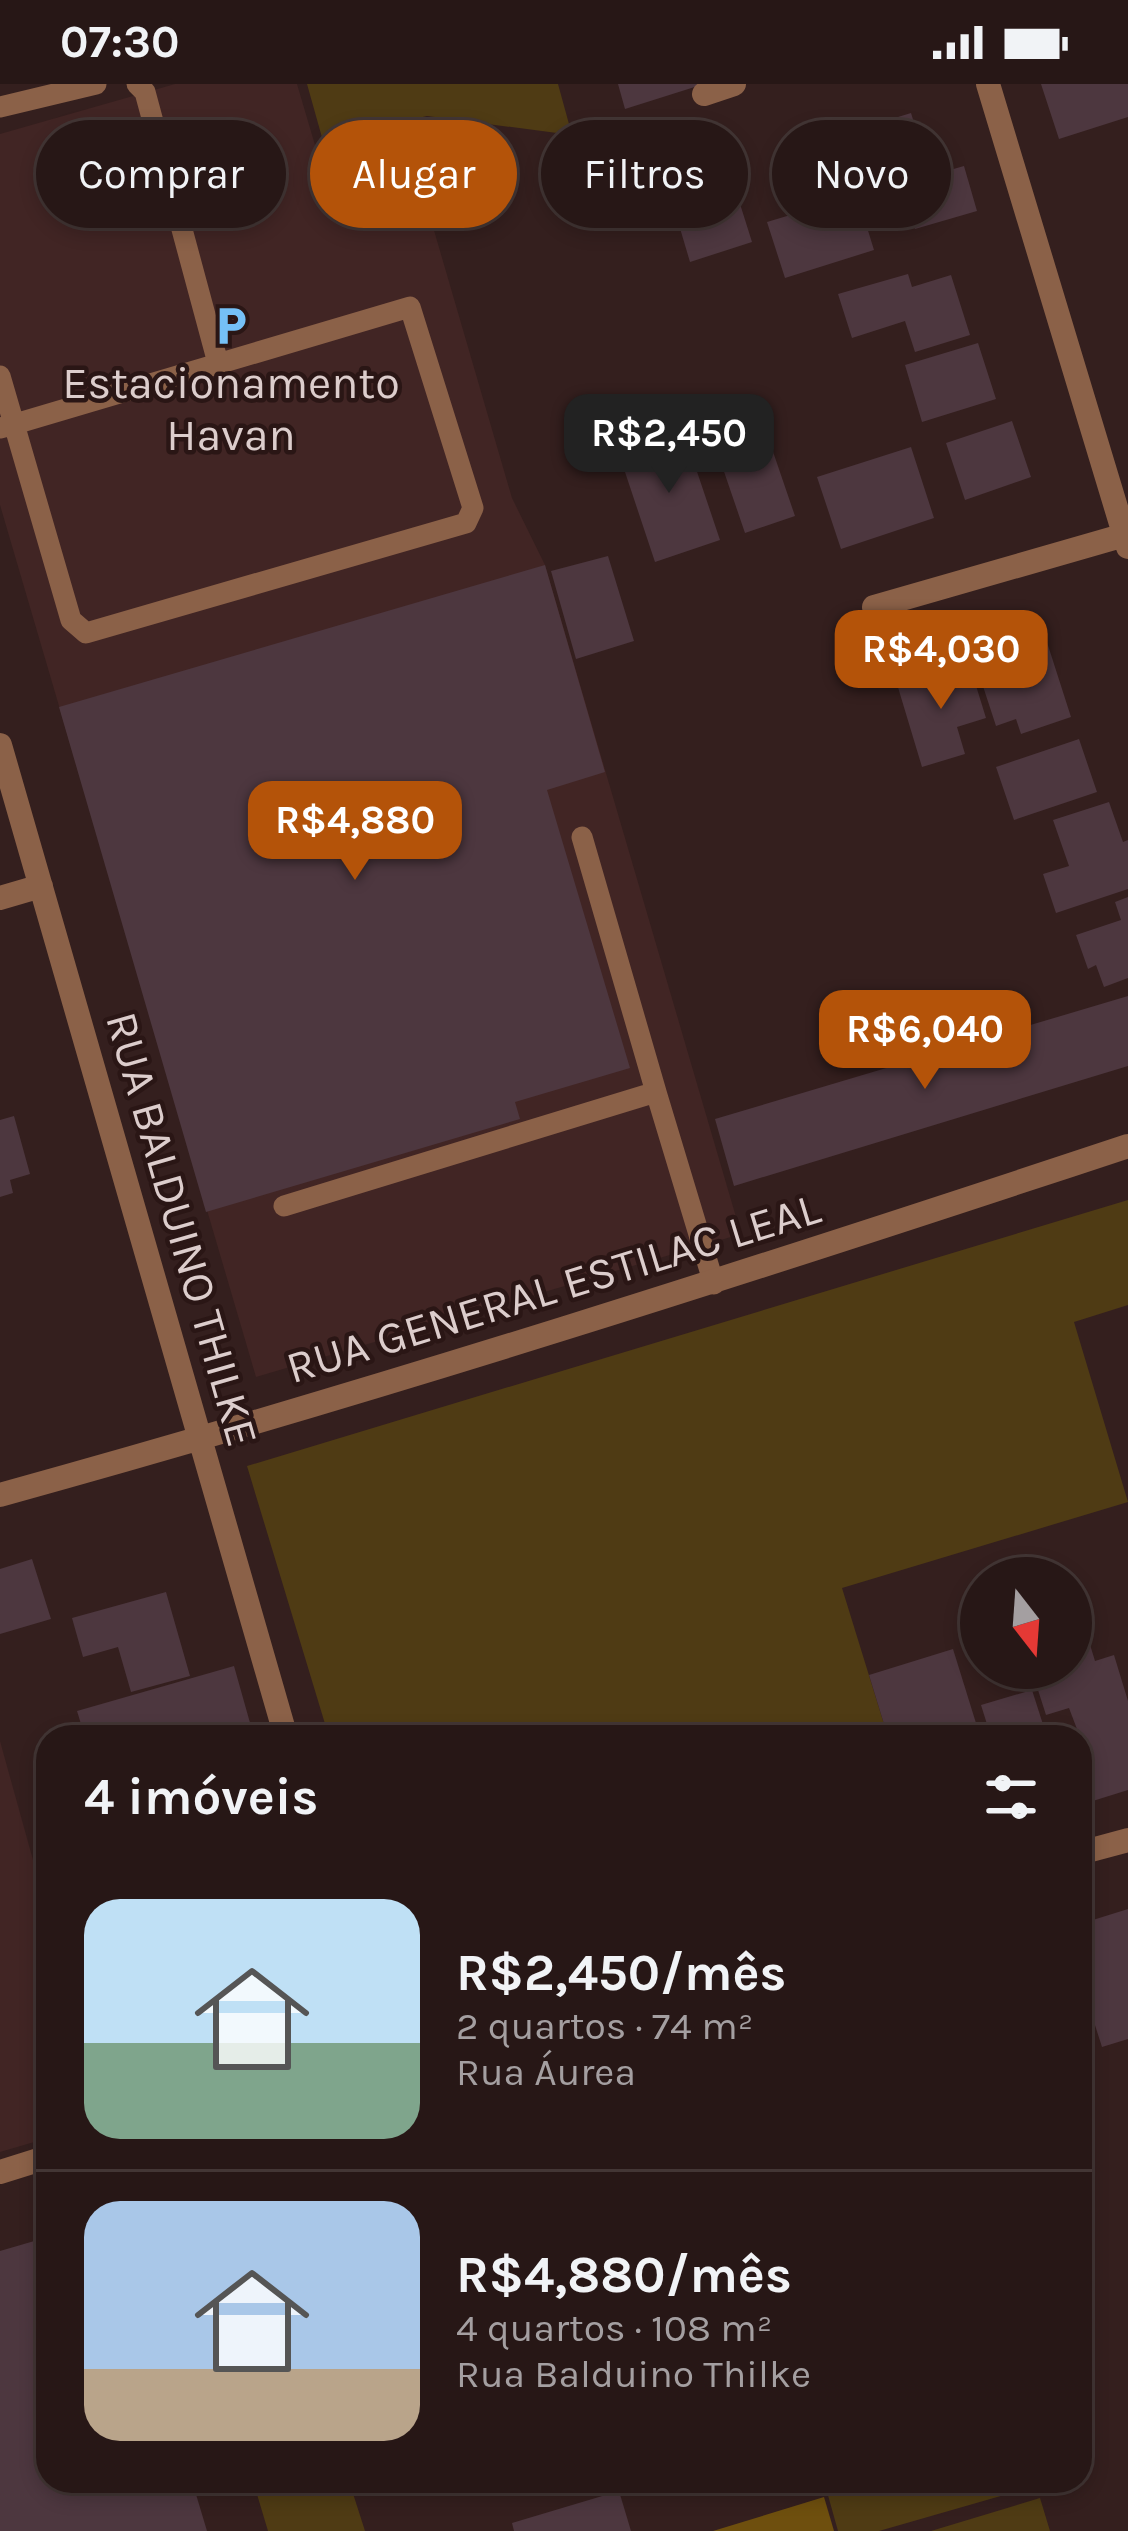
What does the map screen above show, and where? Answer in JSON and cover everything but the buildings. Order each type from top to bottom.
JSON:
[{"type":"street","points":[[704,94],[734,84]]},
{"type":"street","points":[[874,608],[1127,539],[988,84]]},
{"type":"street","name":"RUA BALDUINO THILKE","points":[[0,745],[283,1725]]},
{"type":"street","points":[[0,898],[41,886]]},
{"type":"street","name":"RUA GENERAL ESTILAC LEAL","points":[[0,1496],[714,1284],[1128,1146]]},
{"type":"street","points":[[1092,1850],[1128,1840]]},
{"type":"street","points":[[0,2172],[36,2161]]},
{"type":"lane","points":[[0,107],[96,84]]},
{"type":"lane","points":[[136,84],[145,92],[218,363]]},
{"type":"lane","points":[[0,376],[8,426],[71,620],[86,633],[444,530],[471,518],[472,508],[410,307],[8,426]]},
{"type":"lane","points":[[582,837],[714,1284]]},
{"type":"lane","points":[[284,1206],[656,1093]]},
{"type":"shaded area","points":[[175,84],[297,84],[310,128],[310,228],[433,228],[512,498],[545,565],[741,1234],[256,1377],[0,505],[0,134],[36,124],[36,228],[286,228],[286,120],[49,120]]},
{"type":"shaded area","points":[[307,84],[558,84],[568,120],[541,120],[541,131],[517,128],[517,120],[427,116],[317,120]]},
{"type":"shaded area","points":[[1128,1200],[1128,1305],[1074,1322],[1128,1502],[842,1588],[884,1725],[325,1725],[247,1466]]},
{"type":"shaded area","points":[[0,1741],[36,1871],[36,2142],[0,2152]]},
{"type":"shaded area","points":[[257,2493],[353,2493],[365,2531],[268,2531]]},
{"type":"shaded area","points":[[827,2493],[1011,2493],[879,2531],[838,2531]]},
{"type":"shaded area","points":[[824,2497],[834,2531],[713,2531]]},
{"type":"shaded area","points":[[1040,2498],[1050,2531],[931,2531]]},
{"type":"place","name":"Estacionamento Havan","points":[[231,326]]}]
